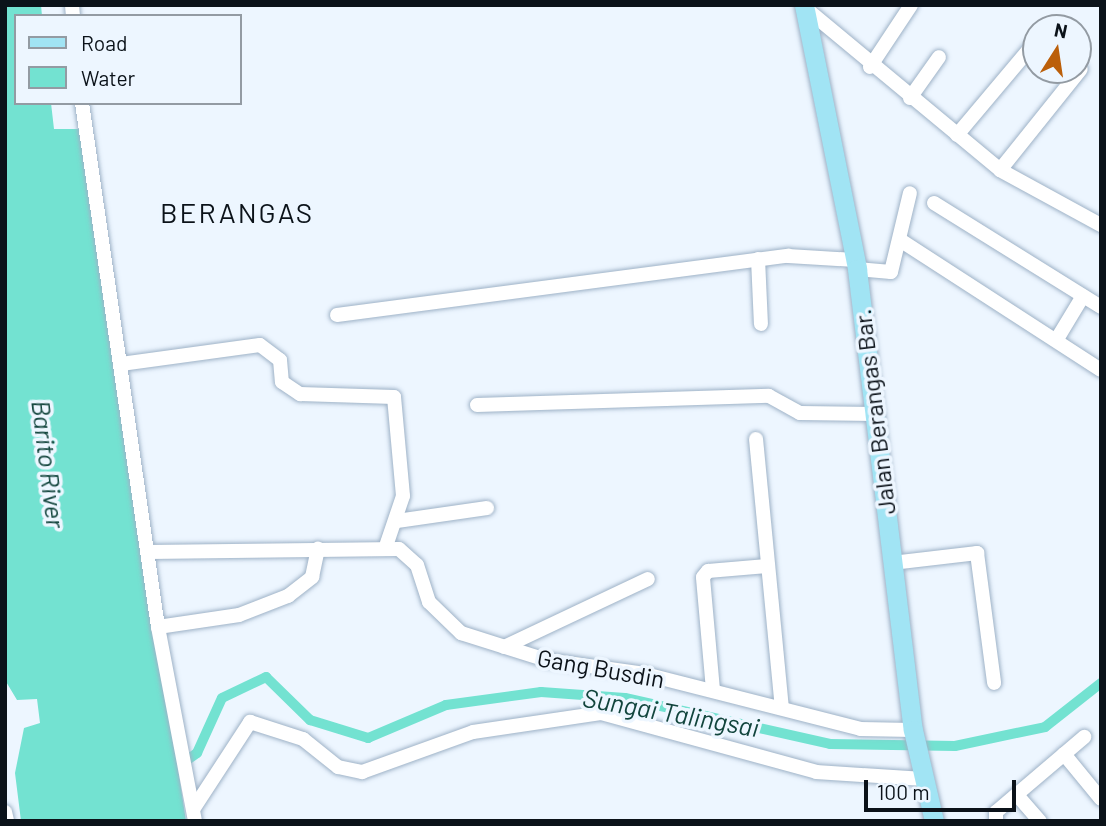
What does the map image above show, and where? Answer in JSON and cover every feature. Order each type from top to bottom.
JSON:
[{"type":"main road","name":"Jalan Berangas Bar.","points":[[804,6],[856,264],[914,734],[933,821]]},
{"type":"street","points":[[870,66],[912,5]]},
{"type":"street","points":[[804,6],[870,66],[1000,170],[1101,225]]},
{"type":"street","points":[[910,99],[939,57]]},
{"type":"street","points":[[957,135],[1022,58]]},
{"type":"street","points":[[1000,170],[1069,84]]},
{"type":"street","points":[[82,105],[158,627],[193,810]]},
{"type":"street","points":[[337,315],[758,259],[856,264],[891,272],[910,193]]},
{"type":"street","points":[[934,203],[1101,307]]},
{"type":"street","points":[[900,240],[1101,370]]},
{"type":"street","points":[[758,259],[761,324]]},
{"type":"street","points":[[1057,340],[1083,296]]},
{"type":"street","points":[[121,364],[260,345],[282,365],[282,382],[300,394],[394,397],[403,496],[397,521],[386,546],[148,552]]},
{"type":"street","points":[[477,405],[769,396],[800,413],[874,414]]},
{"type":"street","points":[[756,439],[782,707]]},
{"type":"street","points":[[397,521],[487,508]]},
{"type":"street","name":"Gang Busdin","points":[[386,546],[412,556],[429,602],[452,628],[504,647],[592,671],[713,690],[872,732],[914,734]]},
{"type":"street","points":[[158,627],[239,615],[288,596],[312,577],[318,549]]},
{"type":"street","points":[[892,563],[976,552],[994,682]]},
{"type":"street","points":[[713,690],[703,577],[708,571],[767,566]]},
{"type":"street","points":[[504,647],[648,579]]},
{"type":"street","points":[[193,810],[250,722],[303,739],[338,767],[362,772],[473,732],[601,713],[816,772],[923,773]]},
{"type":"street","points":[[996,821],[996,812],[1084,737]]},
{"type":"street","points":[[1064,754],[1101,799]]},
{"type":"street","points":[[1017,795],[1040,821]]},
{"type":"street","points":[[5,812],[7,821]]},
{"type":"water","name":"Barito River","points":[[5,5],[41,5],[42,14],[14,14],[14,105],[51,105],[54,129],[81,129],[186,821],[21,821],[15,773],[24,728],[40,723],[37,699],[17,700],[5,680]]},
{"type":"waterway","name":"Sungai Talingsai","points":[[180,765],[197,753],[222,698],[266,677],[310,720],[368,738],[446,705],[541,692],[625,698],[830,744],[955,746],[1045,727],[1101,683]]},
{"type":"district","name":"BERANGAS","points":[[237,212]]}]
